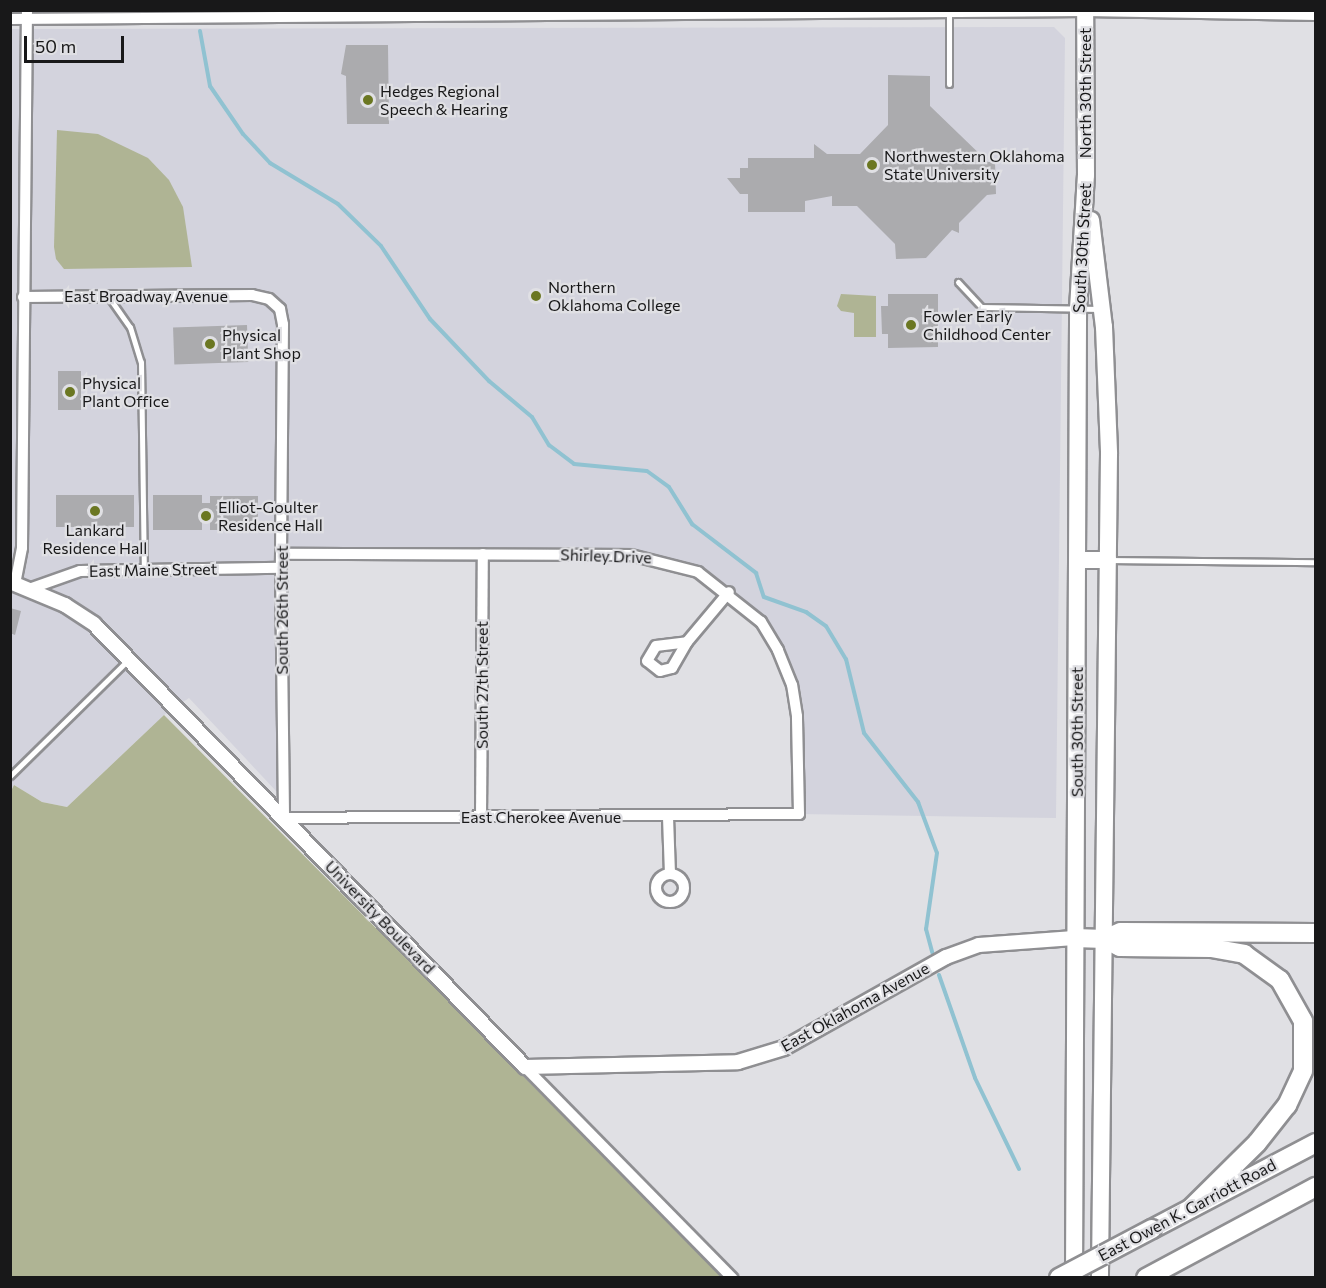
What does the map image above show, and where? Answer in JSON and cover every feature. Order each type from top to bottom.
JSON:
[{"type":"highway","points":[[1074,938],[1105,939],[1121,932],[1316,933]]},
{"type":"highway","points":[[1105,939],[1120,947],[1211,948],[1244,954],[1280,980],[1303,1020],[1303,1071],[1287,1105],[1257,1143],[1191,1208]]},
{"type":"highway","name":"East Owen K. Garriott Road","points":[[1059,1278],[1316,1143]]},
{"type":"highway","points":[[1146,1277],[1316,1188]]},
{"type":"main road","name":"North 30th Street","points":[[1085,11],[1086,175]]},
{"type":"main road","name":"South 30th Street","points":[[1074,1278],[1078,309],[1086,175]]},
{"type":"main road","name":"South 30th Street","points":[[1086,175],[1102,309],[1109,454],[1100,1278]]},
{"type":"main road","points":[[1078,560],[1108,560]]},
{"type":"street","points":[[10,19],[27,15],[1085,11],[1316,15]]},
{"type":"street","points":[[18,585],[22,548],[27,15]]},
{"type":"street","name":"East Broadway Avenue","points":[[23,297],[269,299]]},
{"type":"street","name":"South 26th Street","points":[[269,299],[280,309],[283,324],[281,568],[284,818]]},
{"type":"street","points":[[281,554],[483,554]]},
{"type":"street","name":"Shirley Drive","points":[[483,554],[653,558],[698,572],[729,592],[761,622],[792,685],[799,814]]},
{"type":"street","name":"South 27th Street","points":[[481,817],[483,554]]},
{"type":"street","name":"East Maine Street","points":[[18,585],[66,573],[281,568]]},
{"type":"street","name":"University Boulevard","points":[[18,585],[94,624],[732,1278]]},
{"type":"street","points":[[687,642],[729,592]]},
{"type":"street","name":"East Cherokee Avenue","points":[[284,818],[668,817],[799,814]]},
{"type":"street","points":[[668,817],[670,874]]},
{"type":"street","name":"East Oklahoma Avenue","points":[[525,1067],[738,1062],[784,1048],[946,957],[979,945],[1074,938]]},
{"type":"lane","points":[[949,12],[950,84]]},
{"type":"lane","points":[[958,282],[981,307],[1102,309]]},
{"type":"lane","points":[[108,296],[130,327],[141,362],[144,571]]},
{"type":"lane","points":[[1108,560],[1316,562]]},
{"type":"lane","points":[[12,772],[129,660]]},
{"type":"shaded area","name":"Northern Oklahoma College","points":[[1054,27],[1065,38],[1056,818],[799,814],[797,716],[778,650],[729,592],[663,559],[281,554],[290,806],[189,698],[164,715],[67,807],[42,802],[14,785],[11,791],[11,29]]},
{"type":"green space","points":[[57,130],[98,134],[148,158],[169,180],[183,207],[192,267],[64,269],[56,259],[54,247]]},
{"type":"green space","points":[[841,294],[876,296],[876,337],[854,337],[854,313],[841,311],[837,306]]},
{"type":"green space","points":[[164,715],[723,1277],[11,1277],[11,791],[14,785],[42,802],[67,807]]},
{"type":"building","name":"Hedges Regional Speech & Hearing","points":[[346,45],[388,45],[389,124],[347,124],[346,76],[341,74]]},
{"type":"building","name":"Northwestern Oklahoma State University","points":[[888,75],[930,76],[930,106],[988,162],[995,162],[996,194],[987,195],[959,223],[959,233],[952,230],[926,258],[896,259],[895,244],[857,206],[832,206],[832,196],[805,201],[805,212],[748,212],[748,194],[740,194],[727,178],[740,178],[740,168],[748,168],[748,158],[814,158],[814,144],[827,154],[860,154],[888,125]]},
{"type":"building","name":"Fowler Early Childhood Center","points":[[888,294],[938,294],[938,347],[888,348],[888,334],[882,334],[881,306],[888,306]]},
{"type":"building","name":"Physical Plant Shop","points":[[247,325],[248,362],[174,365],[173,328]]},
{"type":"building","name":"Physical Plant Office","points":[[58,371],[81,371],[81,410],[58,410]]},
{"type":"building","name":"Lankard Residence Hall","points":[[56,495],[134,495],[134,527],[56,527]]},
{"type":"building","name":"Elliot-Goulter Residence Hall","points":[[153,495],[202,495],[202,503],[210,503],[210,496],[258,496],[258,530],[210,530],[210,523],[202,523],[202,530],[153,530]]},
{"type":"building","points":[[10,608],[21,611],[15,635],[10,633]]},
{"type":"waterway","points":[[200,31],[210,86],[243,134],[270,163],[338,204],[381,246],[430,319],[489,381],[532,417],[549,445],[574,464],[647,471],[669,487],[692,524],[756,573],[764,597],[806,612],[826,626],[846,659],[864,733],[918,802],[937,853],[926,929],[932,952]]},
{"type":"waterway","points":[[939,975],[975,1078],[1019,1169]]},
{"type":"place","name":"Hedges Regional Speech & Hearing","points":[[368,100]]},
{"type":"place","name":"Northwestern Oklahoma State University","points":[[872,165]]},
{"type":"place","name":"Northern Oklahoma College","points":[[536,296]]},
{"type":"place","name":"Fowler Early Childhood Center","points":[[911,325]]},
{"type":"place","name":"Physical Plant Shop","points":[[210,344]]},
{"type":"place","name":"Physical Plant Office","points":[[70,392]]},
{"type":"place","name":"Lankard Residence Hall","points":[[95,511]]},
{"type":"place","name":"Elliot-Goulter Residence Hall","points":[[206,516]]}]
